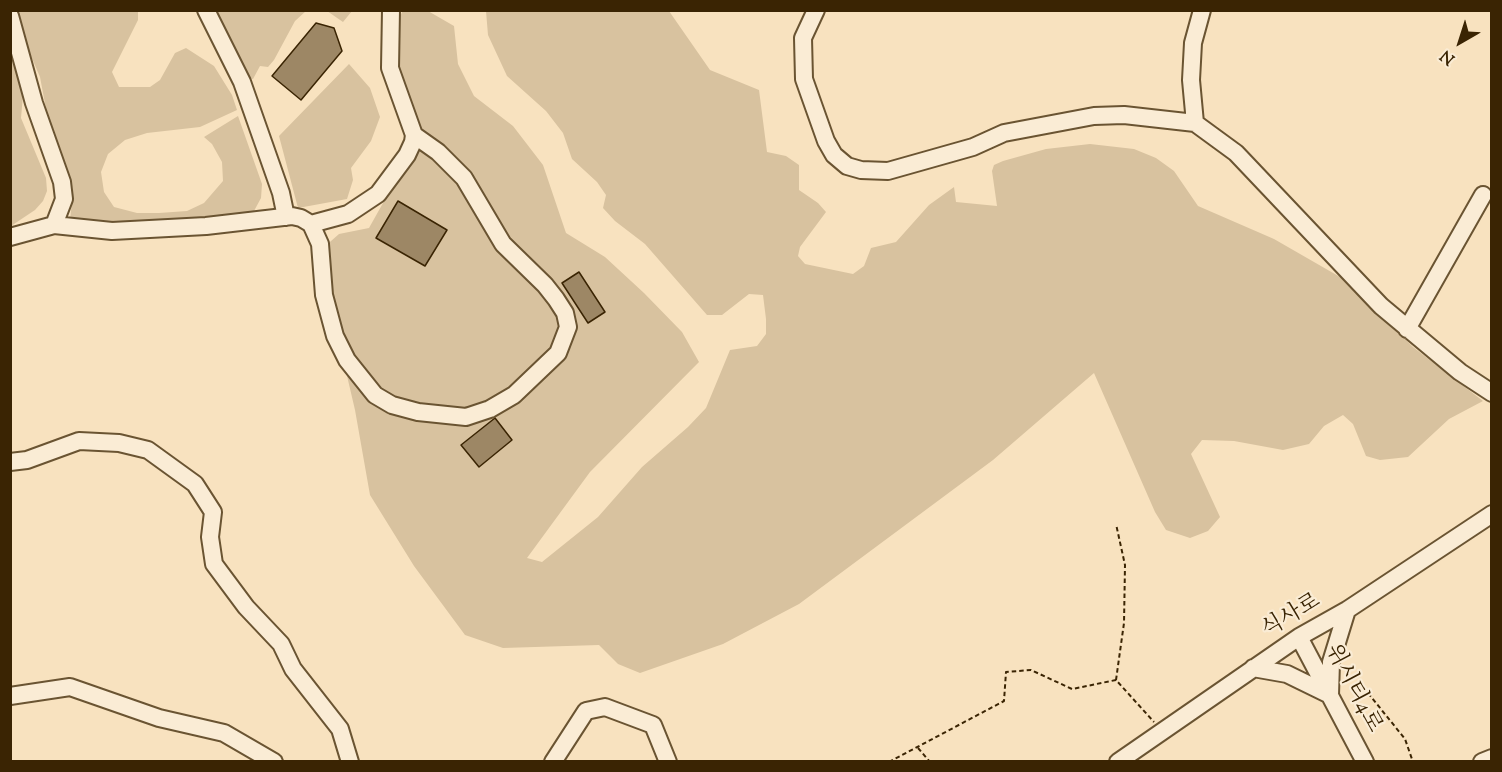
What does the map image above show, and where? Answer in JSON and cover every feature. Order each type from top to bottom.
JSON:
[{"type":"street","points":[[206,10],[242,82],[281,193],[286,217]]},
{"type":"street","points":[[10,237],[54,225],[112,231],[206,226],[286,217],[301,218],[311,224],[321,244],[324,295],[335,336],[347,360],[375,395],[392,405],[417,412],[466,417],[490,409],[514,395],[558,353],[568,327],[565,313],[545,285],[503,244],[464,178],[438,152],[414,135],[390,68],[391,10]]},
{"type":"street","points":[[816,10],[803,38],[804,79],[826,141],[834,155],[847,166],[861,170],[888,171],[929,161],[1005,133],[1062,120],[1124,115],[1195,123],[1236,153],[1282,199],[1352,276],[1407,329],[1460,372],[1491,393]]},
{"type":"street","points":[[1195,123],[1191,80],[1193,43],[1202,10]]},
{"type":"street","points":[[10,16],[34,103],[62,182],[64,199],[54,225]]},
{"type":"street","points":[[311,224],[348,214],[378,195],[407,155],[414,135]]},
{"type":"street","points":[[1407,329],[1483,195]]},
{"type":"street","points":[[10,462],[27,460],[79,441],[119,443],[148,450],[195,483],[213,512],[210,537],[214,564],[246,607],[281,644],[292,669],[340,729],[350,762]]},
{"type":"street","name":"식사로","points":[[1118,762],[1253,668],[1347,610],[1491,514]]},
{"type":"street","points":[[1253,668],[1287,675],[1330,695],[1330,662],[1347,610]]},
{"type":"street","name":"위시티4로","points":[[1299,638],[1365,762]]},
{"type":"street","points":[[10,696],[70,687],[159,718],[224,733],[274,762]]},
{"type":"street","points":[[553,762],[586,711],[604,706],[653,725],[668,762]]},
{"type":"street","points":[[1482,762],[1491,758]]},
{"type":"path","points":[[1116,524],[1125,565],[1124,623],[1116,680]]},
{"type":"path","points":[[889,762],[1004,701],[1006,672],[1031,670],[1072,689],[1116,680]]},
{"type":"path","points":[[1116,680],[1162,730]]},
{"type":"path","points":[[1368,693],[1405,739],[1413,762]]},
{"type":"path","points":[[917,747],[930,762]]},
{"type":"shaded area","points":[[17,11],[138,11],[138,20],[112,72],[119,87],[150,87],[160,80],[175,53],[186,48],[214,66],[232,95],[237,110],[200,127],[147,133],[125,140],[108,154],[101,172],[104,192],[114,207],[137,213],[159,213],[187,211],[204,203],[223,181],[222,162],[212,144],[204,137],[238,116],[262,184],[261,198],[254,211],[241,217],[107,224],[70,221],[73,190],[66,166],[50,130],[40,77],[25,42]]},
{"type":"shaded area","points":[[212,11],[306,11],[295,21],[274,60],[268,67],[260,66],[253,79],[248,78]]},
{"type":"shaded area","points":[[327,11],[352,11],[343,22]]},
{"type":"shaded area","points":[[403,11],[428,11],[454,26],[458,64],[474,96],[513,126],[543,165],[566,233],[605,257],[644,293],[682,332],[699,362],[590,472],[527,558],[542,562],[598,517],[642,467],[688,427],[706,408],[730,350],[757,346],[766,334],[766,319],[763,295],[749,294],[722,315],[707,315],[645,244],[615,221],[603,208],[606,195],[597,182],[572,159],[563,133],[546,111],[507,76],[488,35],[486,11],[669,11],[710,70],[759,90],[767,152],[786,156],[799,165],[799,190],[818,203],[826,212],[800,247],[798,256],[805,264],[853,274],[864,266],[871,248],[896,242],[929,205],[954,187],[956,202],[997,206],[992,171],[994,165],[1003,161],[1046,149],[1090,144],[1134,149],[1156,158],[1174,171],[1198,206],[1274,239],[1347,281],[1413,347],[1483,401],[1449,419],[1408,457],[1380,460],[1366,456],[1353,424],[1343,415],[1324,426],[1309,444],[1283,450],[1234,441],[1202,440],[1191,454],[1220,517],[1208,531],[1190,538],[1166,530],[1155,512],[1094,373],[993,460],[799,604],[723,644],[640,673],[618,664],[599,645],[503,648],[465,635],[414,566],[370,495],[355,410],[330,303],[314,256],[339,234],[369,228],[397,178],[405,138],[391,56],[393,26]]},
{"type":"shaded area","points":[[10,46],[23,95],[21,118],[46,178],[47,191],[43,201],[35,210],[11,226]]},
{"type":"shaded area","points":[[349,64],[370,88],[380,117],[371,141],[351,168],[353,180],[347,199],[298,208],[279,136]]},
{"type":"building","points":[[316,23],[334,28],[342,51],[301,100],[272,76]]},
{"type":"building","points":[[398,201],[447,230],[425,266],[376,238]]},
{"type":"building","points":[[579,272],[605,312],[588,323],[562,283]]},
{"type":"building","points":[[495,418],[512,440],[479,467],[461,445]]}]
